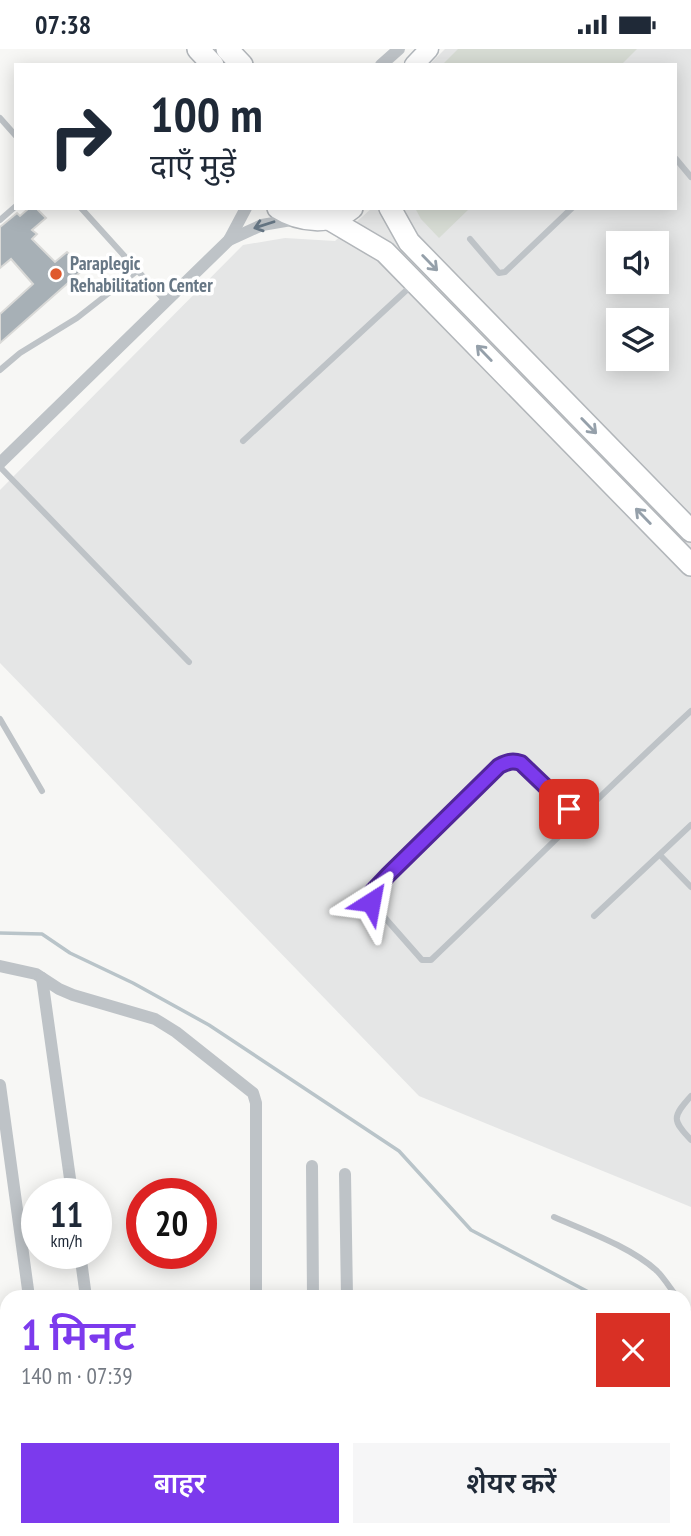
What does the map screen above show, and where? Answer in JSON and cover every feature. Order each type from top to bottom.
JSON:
[{"type":"highway","points":[[198,49],[211,63]]},
{"type":"highway","points":[[228,49],[240,63]]},
{"type":"highway","points":[[282,210],[301,219],[330,219],[348,210]]},
{"type":"highway","points":[[391,210],[409,242],[691,531]]},
{"type":"highway","points":[[330,219],[385,252],[691,565]]},
{"type":"street","points":[[383,63],[398,49]]},
{"type":"street","points":[[0,465],[229,240],[245,210]]},
{"type":"street","points":[[229,240],[261,225],[301,219]]},
{"type":"street","points":[[0,966],[36,974],[73,995],[155,1020],[176,1032],[253,1093],[256,1103],[256,1290]]},
{"type":"street","points":[[42,978],[70,1178]]},
{"type":"street","points":[[0,1085],[3,1123],[28,1290]]},
{"type":"street","points":[[312,1166],[313,1290]]},
{"type":"street","points":[[345,1174],[347,1290]]},
{"type":"street","points":[[82,1269],[85,1290]]},
{"type":"lane","points":[[0,118],[14,134]]},
{"type":"lane","points":[[677,160],[691,177]]},
{"type":"lane","points":[[0,220],[14,208]]},
{"type":"lane","points":[[83,210],[166,302]]},
{"type":"lane","points":[[470,239],[499,273],[505,272],[570,210]]},
{"type":"lane","points":[[0,370],[20,353],[77,318],[137,271]]},
{"type":"lane","points":[[243,441],[415,282]]},
{"type":"lane","points":[[0,465],[189,662]]},
{"type":"lane","points":[[579,818],[521,763],[514,760],[506,762],[388,875],[372,892],[371,902],[422,960],[428,961],[579,818],[691,711]]},
{"type":"lane","points":[[0,719],[42,790]]},
{"type":"lane","points":[[594,916],[691,825]]},
{"type":"lane","points":[[660,855],[691,887]]},
{"type":"lane","points":[[691,1096],[678,1110],[676,1117],[677,1125],[691,1140]]},
{"type":"lane","points":[[554,1217],[638,1257],[656,1270],[672,1290]]},
{"type":"shaded area","points":[[445,49],[691,49],[691,1207],[419,1096],[0,663],[0,490],[243,245],[285,238],[335,241],[370,210],[677,210],[677,63],[431,63]]},
{"type":"shaded area","points":[[458,49],[637,49],[623,63],[444,63]]},
{"type":"shaded area","points":[[416,210],[468,210],[439,238]]},
{"type":"building","name":"Paraplegic Rehabilitation Center","points":[[27,210],[38,210],[46,218],[32,230],[37,234],[32,239],[55,262],[67,252],[85,268],[0,343],[0,314],[33,284],[11,259],[0,268],[0,227],[17,213],[20,216]]},
{"type":"waterway","points":[[0,933],[42,934],[70,953],[133,983],[209,1025],[399,1151],[471,1230],[585,1290]]},
{"type":"place","name":"Paraplegic Rehabilitation Center","points":[[56,274]]},
{"type":"route","points":[[371,902],[372,892],[388,875],[506,762],[514,760],[521,763],[569,809]]}]
